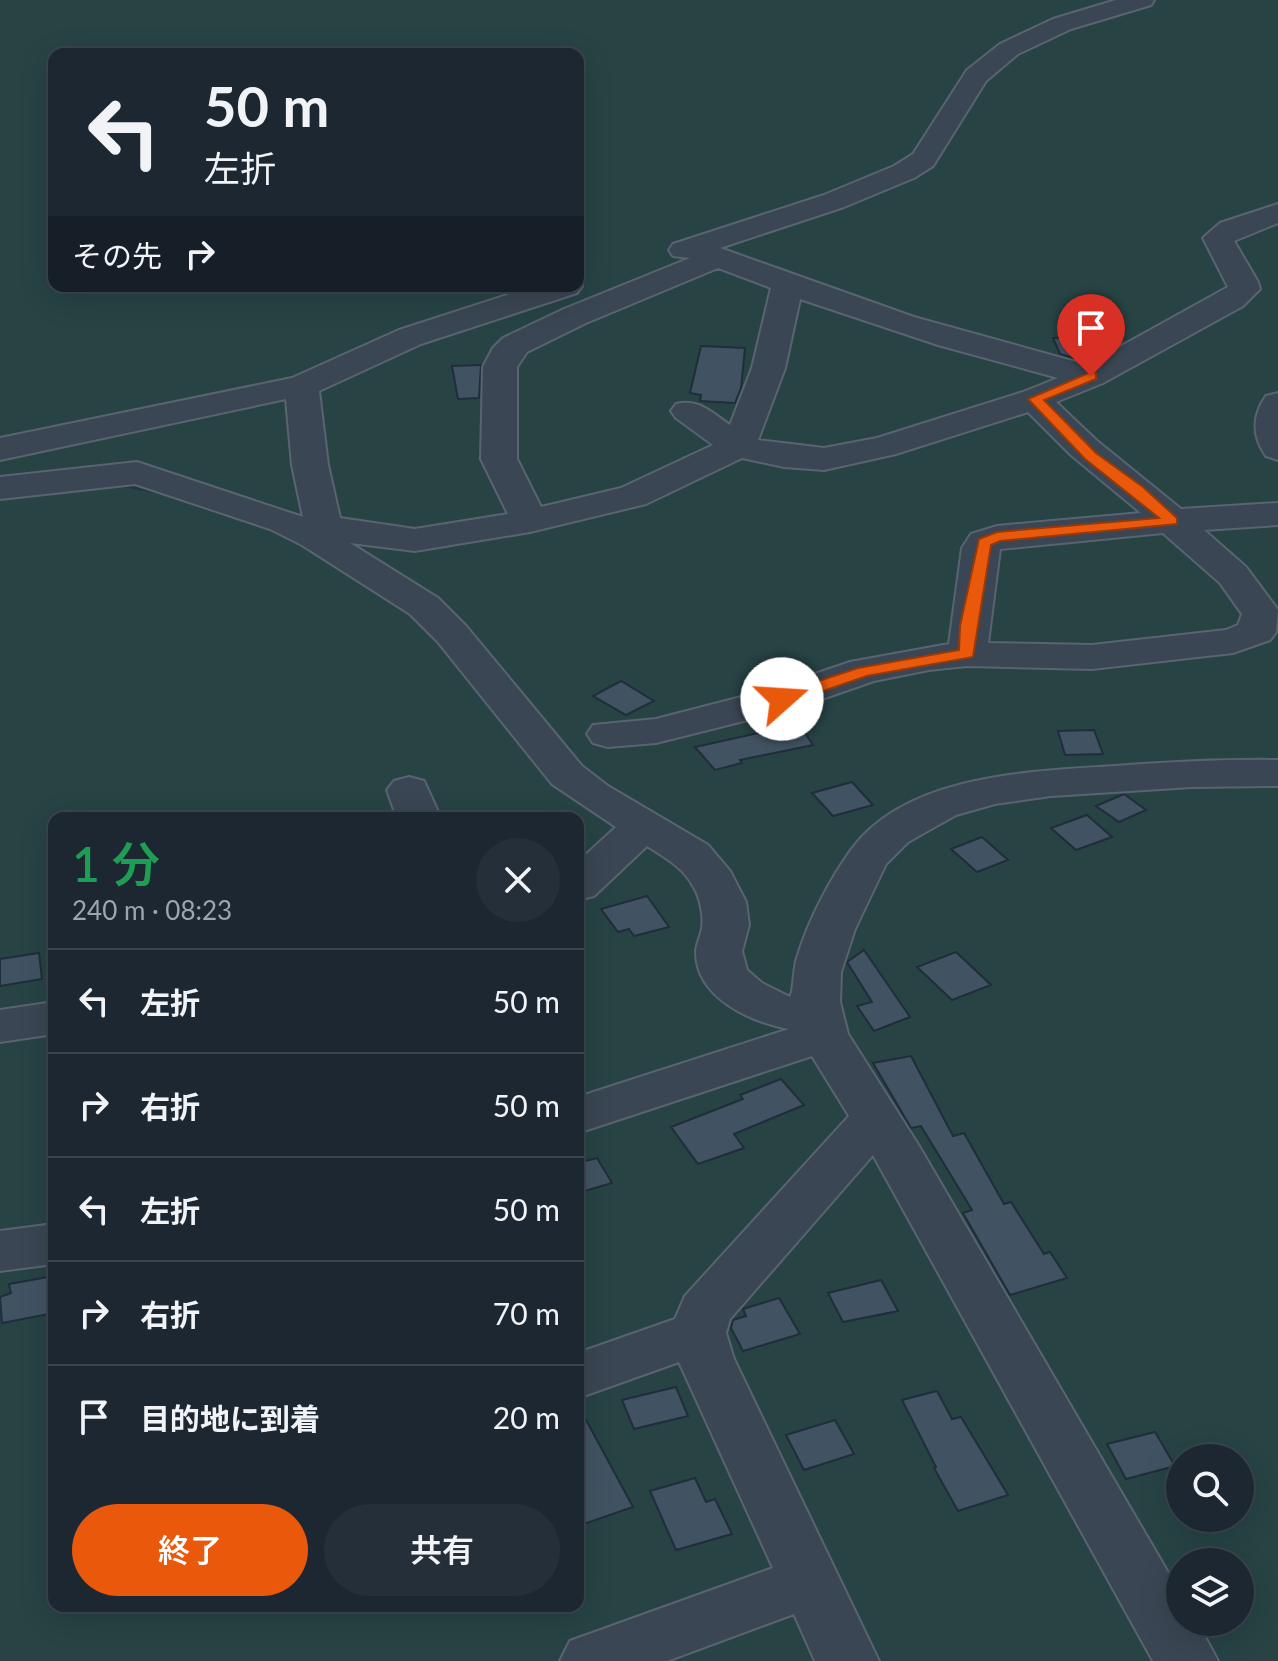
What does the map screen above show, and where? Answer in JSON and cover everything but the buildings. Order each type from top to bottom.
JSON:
[{"type":"street","points":[[586,280],[834,201],[904,172],[923,160],[976,76],[1009,49],[1062,24],[1142,0]]},
{"type":"street","points":[[688,411],[738,447],[784,456],[824,459],[884,447],[1035,399],[1091,376],[1232,299],[1244,289],[1242,280],[1220,251],[1218,238],[1231,229],[1278,213]]},
{"type":"street","points":[[530,521],[499,459],[500,367],[505,355],[515,345],[575,316],[718,257],[787,285],[896,322],[1091,376]]},
{"type":"street","points":[[0,488],[137,473],[321,533],[415,540],[530,521],[633,496],[738,447],[764,386],[787,285]]},
{"type":"street","points":[[0,449],[302,386],[434,328],[548,292]]},
{"type":"street","points":[[302,386],[321,533],[424,606],[452,634],[567,775],[593,795],[692,855],[714,881],[723,902],[726,925],[719,951],[725,976],[745,994],[777,1011],[822,1027]]},
{"type":"street","points":[[608,734],[656,731],[782,699],[864,671],[967,654],[1092,657],[1233,641],[1256,632],[1261,614],[1233,575],[1138,491],[1091,456],[1035,399]]},
{"type":"street","points":[[1278,403],[1273,411],[1273,443],[1278,449]]},
{"type":"street","points":[[967,654],[984,542],[997,537],[1278,514]]},
{"type":"street","points":[[1186,1661],[822,1027],[814,979],[821,950],[864,861],[891,833],[930,809],[971,795],[1025,785],[1184,773],[1278,773]]},
{"type":"street","points":[[584,880],[644,825]]},
{"type":"street","points":[[0,1026],[48,1019]]},
{"type":"street","points":[[584,1113],[822,1027]]},
{"type":"street","points":[[847,1661],[706,1359],[698,1333],[705,1311],[876,1118]]},
{"type":"street","points":[[0,1251],[48,1245]]},
{"type":"street","points":[[584,1374],[698,1333]]},
{"type":"street","points":[[592,1661],[810,1581]]},
{"type":"green space","points":[[0,0],[1278,0],[1278,1661],[0,1661],[0,487],[115,486],[162,494],[269,526],[352,575],[349,544],[309,510],[298,516],[177,477],[0,483]]},
{"type":"route","points":[[782,699],[864,671],[967,654],[984,542],[997,537],[1172,521],[1091,456],[1035,399],[1091,376]]}]
